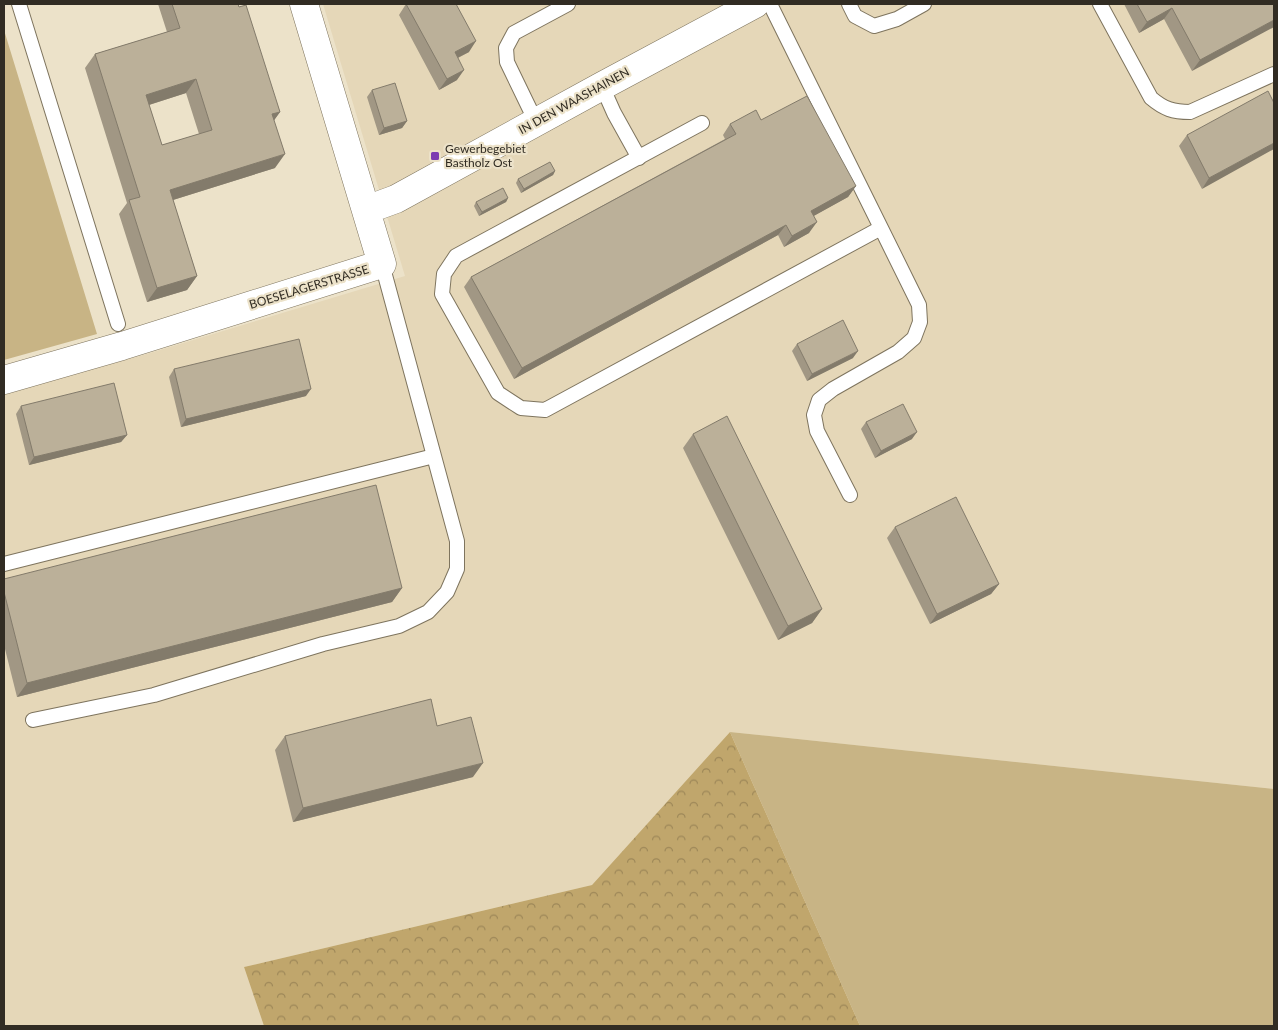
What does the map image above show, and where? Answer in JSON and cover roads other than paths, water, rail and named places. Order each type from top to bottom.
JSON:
[{"type":"street","name":"BOESELAGERSTRASSE","points":[[4,380],[122,346],[382,264],[304,4]]},
{"type":"street","name":"IN DEN WAASHAINEN","points":[[366,210],[396,199],[755,4]]},
{"type":"lane","points":[[19,4],[118,324]]},
{"type":"lane","points":[[536,122],[507,62],[506,48],[514,33],[568,4]]},
{"type":"lane","points":[[770,4],[919,305],[920,322],[914,338],[898,352],[833,389],[819,400],[814,415],[817,431],[850,495]]},
{"type":"lane","points":[[849,4],[855,16],[874,26],[897,19],[924,4]]},
{"type":"lane","points":[[1100,4],[1151,98],[1162,107],[1176,112],[1190,112],[1274,74]]},
{"type":"lane","points":[[602,86],[614,113],[639,158]]},
{"type":"lane","points":[[702,123],[456,256],[444,274],[442,294],[498,393],[521,408],[545,410],[881,228]]},
{"type":"lane","points":[[33,720],[154,695],[323,644],[399,626],[428,612],[447,592],[457,569],[457,541],[382,264]]},
{"type":"lane","points":[[4,564],[434,456]]},
{"type":"place","name":"Gewerbegebiet Bastholz Ost","points":[[435,156]]}]
